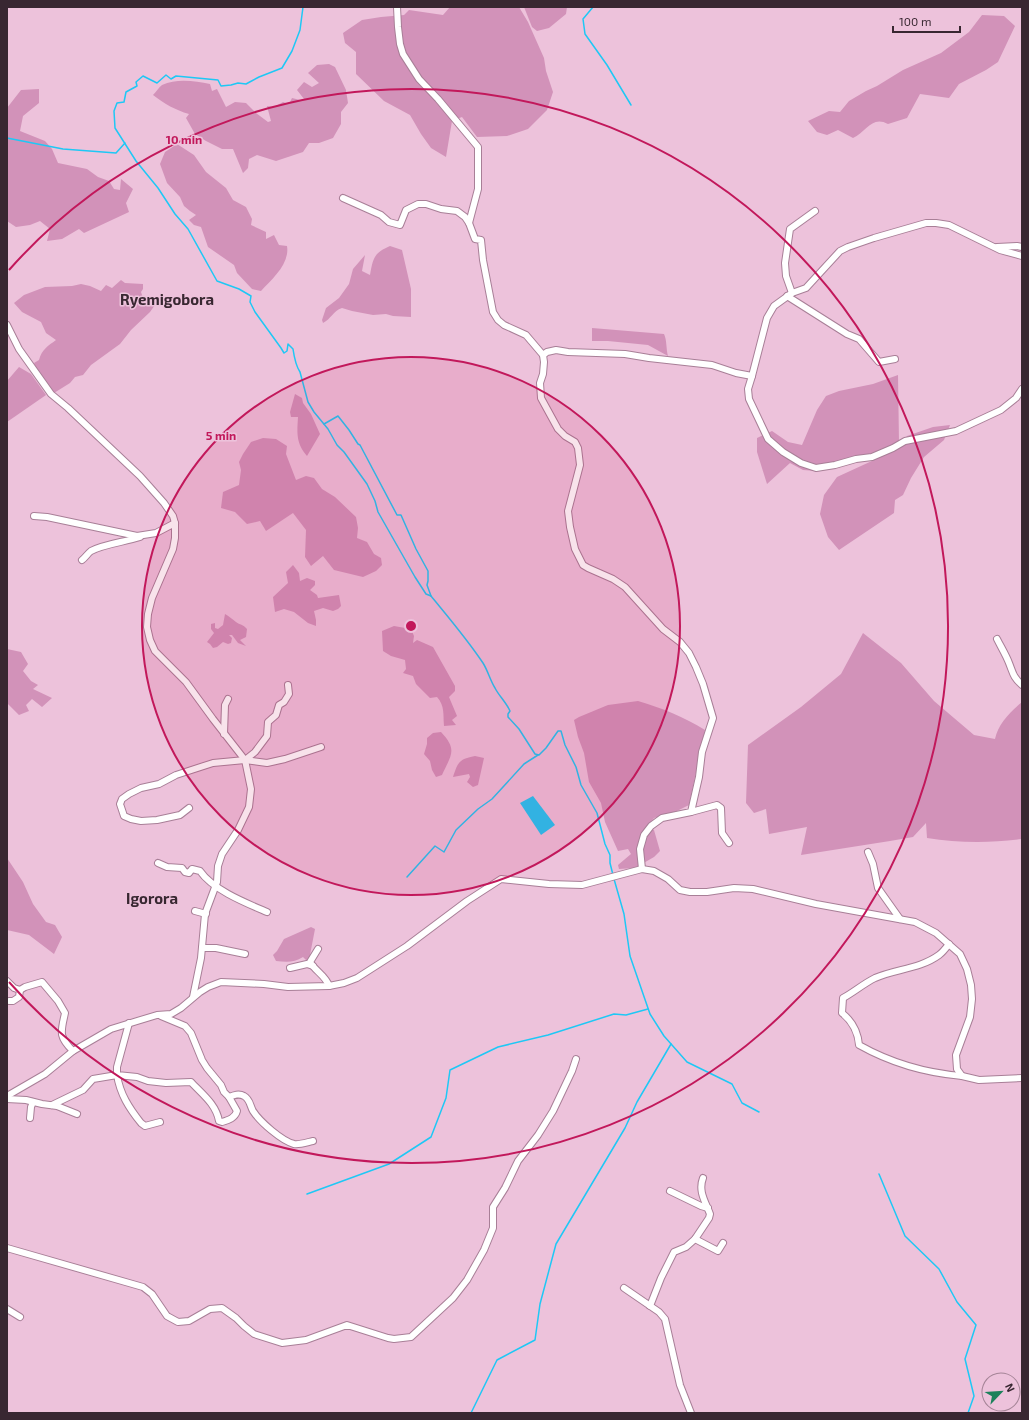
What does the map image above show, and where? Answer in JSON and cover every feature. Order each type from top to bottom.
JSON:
[{"type":"street","points":[[397,7],[400,44],[404,54],[419,79],[478,147],[478,189],[469,222]]},
{"type":"street","points":[[344,198],[381,215],[389,222],[400,225],[406,210],[418,204],[426,204],[441,210],[457,212],[465,217],[469,222],[475,239],[481,240],[485,272],[493,312],[498,320],[504,325],[526,335],[543,355],[543,374],[540,383],[542,398],[558,429],[565,436],[575,442],[578,448],[580,465],[568,511],[575,549],[584,565],[613,579],[625,587],[663,629],[680,642],[689,653],[703,684],[713,718],[702,752],[699,777],[691,812]]},
{"type":"street","points":[[814,210],[790,229],[785,263],[789,295],[847,334],[859,339],[879,362],[895,359]]},
{"type":"street","points":[[1022,256],[996,248],[949,225],[926,223],[848,247],[840,251],[806,288],[789,295],[774,306],[767,318],[748,389],[749,399],[768,439],[783,452],[801,463],[816,468],[872,457],[905,441],[956,431],[1001,410],[1016,398],[1022,389]]},
{"type":"street","points":[[996,248],[1022,247]]},
{"type":"street","points":[[7,325],[19,349],[51,394],[74,412],[140,476],[164,503],[173,516],[175,523],[173,549],[152,598],[148,614],[147,627],[150,640],[155,651],[186,682],[245,760],[251,789],[249,807],[238,830],[220,859],[217,870],[216,885],[206,914],[202,948],[193,997]]},
{"type":"street","points":[[543,355],[547,352],[556,350],[568,352],[625,354],[649,358],[712,364],[736,373],[752,376]]},
{"type":"street","points":[[34,516],[47,517],[142,536]]},
{"type":"street","points":[[82,560],[91,552],[103,547],[156,533],[175,523]]},
{"type":"street","points":[[997,639],[1010,664],[1011,672],[1022,685]]},
{"type":"street","points":[[245,760],[255,752],[267,736],[268,722],[276,715],[279,705],[284,702],[289,694],[288,685]]},
{"type":"street","points":[[224,734],[225,705],[228,699]]},
{"type":"street","points":[[189,808],[180,815],[157,820],[141,820],[131,819],[124,816],[120,804],[122,799],[142,788],[159,784],[176,776],[213,763],[245,760],[267,763],[285,760],[321,747]]},
{"type":"street","points":[[642,869],[640,849],[644,835],[651,826],[662,818],[717,805],[721,808],[722,833],[729,843]]},
{"type":"street","points":[[868,852],[873,864],[878,888],[900,919]]},
{"type":"street","points":[[158,863],[166,867],[182,868],[185,872],[189,873],[192,869],[200,871],[204,877],[236,899],[267,912]]},
{"type":"street","points":[[7,1097],[45,1074],[73,1051],[111,1029],[157,1015],[171,1014],[181,1008],[193,997],[221,982],[264,984],[288,987],[329,986],[344,983],[357,978],[381,963],[467,901],[501,879],[549,884],[582,885],[642,869],[654,871],[668,879],[680,890],[690,892],[715,892],[734,888],[753,889],[816,904],[915,922],[936,933],[960,954],[967,969],[972,999],[970,1017],[956,1056],[957,1069],[962,1076]]},
{"type":"street","points":[[195,911],[206,914]]},
{"type":"street","points":[[949,944],[940,955],[934,959],[874,978],[843,998],[842,1014],[848,1018],[855,1030],[859,1045],[867,1050],[909,1067],[979,1080],[1022,1078]]},
{"type":"street","points":[[202,948],[216,948],[244,954]]},
{"type":"street","points":[[318,949],[310,962],[328,981],[329,986]]},
{"type":"street","points":[[290,968],[307,964],[313,966]]},
{"type":"street","points":[[7,981],[14,988],[20,990],[42,982],[50,990],[65,1013],[61,1033],[66,1044],[73,1051]]},
{"type":"street","points":[[9,1001],[13,1001],[18,998],[20,990]]},
{"type":"street","points":[[52,1105],[83,1090],[93,1079],[117,1075],[137,1077],[148,1081],[166,1083],[191,1082],[212,1104],[217,1112],[219,1121],[227,1121],[235,1116],[237,1111],[229,1096],[224,1092],[221,1084],[204,1064],[191,1033],[185,1026],[157,1015]]},
{"type":"street","points":[[129,1023],[117,1067],[119,1086],[124,1098],[141,1123],[145,1126],[160,1122]]},
{"type":"street","points":[[7,1248],[143,1287],[152,1294],[167,1316],[178,1322],[189,1321],[210,1309],[222,1308],[254,1334],[282,1343],[306,1340],[347,1325],[388,1338],[394,1339],[411,1337],[453,1298],[467,1280],[484,1250],[493,1228],[492,1207],[505,1188],[518,1160],[538,1136],[553,1111],[576,1059]]},
{"type":"street","points":[[229,1096],[237,1094],[244,1096],[249,1100],[253,1111],[275,1134],[295,1144],[313,1141]]},
{"type":"street","points":[[7,1097],[57,1106],[77,1114]]},
{"type":"street","points":[[30,1118],[33,1102]]},
{"type":"street","points":[[650,1306],[661,1278],[674,1252],[686,1247],[695,1239],[709,1218],[708,1208],[701,1190],[703,1178]]},
{"type":"street","points":[[670,1191],[696,1204],[708,1208]]},
{"type":"street","points":[[695,1239],[718,1251],[723,1243]]},
{"type":"street","points":[[624,1288],[662,1315],[665,1319],[680,1385],[691,1413]]},
{"type":"street","points":[[7,1309],[20,1317]]},
{"type":"shaded area","points":[[450,7],[519,7],[528,22],[544,58],[546,71],[553,92],[547,110],[528,129],[507,136],[477,137],[462,117],[452,121],[446,157],[431,148],[410,115],[384,101],[356,74],[356,52],[345,43],[343,33],[362,20],[404,15],[409,10],[443,15]]},
{"type":"shaded area","points":[[524,7],[567,7],[566,14],[549,28],[537,31],[532,27]]},
{"type":"shaded area","points":[[982,15],[1004,16],[1015,26],[998,62],[959,84],[949,98],[920,94],[907,118],[888,124],[882,122],[873,123],[853,138],[838,130],[827,135],[817,132],[808,121],[829,111],[840,112],[849,101],[866,91],[903,70],[941,53],[969,32]]},
{"type":"shaded area","points":[[329,64],[335,67],[346,90],[348,103],[341,112],[341,124],[333,138],[319,143],[309,143],[303,152],[276,161],[257,155],[249,159],[248,168],[243,173],[233,149],[222,149],[195,134],[186,118],[189,114],[179,111],[153,95],[162,85],[174,81],[192,81],[210,84],[212,91],[217,89],[226,107],[235,102],[246,103],[268,122],[271,121],[267,106],[274,107],[283,102],[289,104],[292,98],[300,100],[304,99],[297,90],[304,82],[312,87],[319,83],[308,73],[317,65]]},
{"type":"shaded area","points":[[39,89],[39,103],[23,116],[20,131],[45,141],[52,149],[58,163],[87,169],[98,177],[109,181],[114,189],[120,190],[121,179],[133,189],[126,203],[129,212],[84,233],[79,229],[62,239],[47,241],[50,229],[40,221],[30,225],[16,227],[7,221],[7,108],[21,90]]},
{"type":"shaded area","points":[[177,144],[194,155],[206,172],[226,188],[233,200],[246,207],[252,219],[251,225],[266,232],[266,239],[274,235],[279,245],[287,246],[286,259],[283,265],[261,291],[252,289],[237,273],[234,265],[208,247],[201,227],[194,225],[189,220],[196,215],[184,206],[180,197],[167,183],[160,164],[165,152]]},
{"type":"shaded area","points":[[390,246],[402,250],[411,289],[411,317],[386,314],[373,315],[342,308],[336,311],[323,323],[322,320],[326,308],[339,298],[349,284],[353,269],[365,255],[362,271],[370,275],[373,260],[377,254]]},
{"type":"shaded area","points":[[121,280],[125,283],[143,284],[143,289],[141,292],[143,298],[151,296],[157,302],[150,312],[131,330],[120,344],[91,365],[83,375],[75,377],[70,383],[54,393],[37,371],[34,363],[39,360],[46,348],[56,340],[46,333],[41,322],[22,312],[14,303],[24,295],[45,287],[72,286],[81,284],[101,291],[106,285],[112,288]]},
{"type":"shaded area","points":[[592,328],[664,334],[668,356],[648,345],[592,341]]},
{"type":"shaded area","points":[[19,367],[31,374],[46,395],[7,422],[7,381]]},
{"type":"shaded area","points":[[898,375],[899,443],[888,449],[834,463],[817,471],[803,470],[790,463],[767,484],[757,452],[757,438],[772,431],[788,442],[802,445],[817,410],[826,396],[839,391],[873,384]]},
{"type":"shaded area","points":[[295,394],[302,398],[303,403],[311,414],[320,434],[307,456],[301,447],[298,438],[298,417],[291,417],[290,412]]},
{"type":"shaded area","points":[[950,425],[944,440],[924,457],[911,478],[903,495],[895,500],[894,513],[839,550],[828,537],[820,514],[824,495],[837,477],[898,449],[907,436],[933,427]]},
{"type":"shaded area","points":[[263,438],[276,439],[287,446],[286,454],[296,480],[306,476],[314,478],[322,489],[335,497],[356,517],[358,528],[357,538],[367,542],[374,554],[381,558],[382,565],[376,571],[363,577],[334,570],[323,556],[311,566],[305,557],[306,530],[293,513],[266,531],[260,521],[247,524],[235,512],[221,508],[223,492],[239,485],[241,470],[239,462],[243,454],[251,442]]},
{"type":"shaded area","points":[[293,565],[299,573],[300,581],[307,578],[315,581],[315,585],[310,590],[317,595],[318,598],[339,595],[341,606],[338,609],[333,611],[323,608],[314,611],[316,626],[308,623],[294,612],[284,609],[275,612],[273,597],[288,583],[286,572]]},
{"type":"shaded area","points":[[225,614],[247,629],[246,637],[240,640],[246,646],[238,643],[232,635],[229,635],[232,638],[231,643],[228,644],[223,642],[217,647],[213,648],[207,642],[214,633],[211,629],[211,624],[215,623],[215,628],[218,629],[223,625]]},
{"type":"shaded area","points":[[394,626],[411,629],[414,636],[413,643],[417,640],[433,647],[455,686],[455,691],[449,697],[457,716],[452,720],[456,725],[444,726],[443,710],[440,700],[437,697],[430,698],[416,684],[413,676],[403,673],[406,669],[405,660],[391,656],[383,651],[382,631]]},
{"type":"shaded area","points":[[863,633],[901,663],[934,701],[974,735],[995,739],[999,728],[1005,719],[1022,702],[1022,839],[974,842],[927,838],[926,823],[913,837],[801,855],[807,827],[769,834],[766,809],[754,813],[746,803],[748,745],[801,707],[841,674]]},
{"type":"shaded area","points":[[7,649],[21,652],[28,664],[23,671],[31,681],[38,685],[33,689],[52,698],[42,707],[32,699],[26,705],[29,711],[19,715],[7,703]]},
{"type":"shaded area","points":[[638,701],[673,713],[705,730],[689,805],[675,812],[654,818],[645,829],[654,830],[660,851],[654,857],[635,868],[619,869],[618,865],[631,854],[628,849],[618,851],[605,822],[601,803],[589,782],[584,753],[574,720],[608,705]]},
{"type":"shaded area","points":[[441,732],[450,744],[451,753],[442,775],[436,777],[432,770],[430,761],[424,754],[427,738],[433,733]]},
{"type":"shaded area","points":[[475,756],[484,758],[478,785],[473,787],[467,782],[470,777],[469,774],[453,777],[456,768],[462,760]]},
{"type":"shaded area","points":[[7,858],[23,882],[33,904],[46,922],[55,925],[62,937],[54,954],[29,935],[7,930]]},
{"type":"shaded area","points":[[311,927],[315,929],[309,960],[307,961],[303,957],[287,962],[276,961],[273,955],[284,939]]},
{"type":"water","points":[[533,796],[555,825],[541,835],[520,803]]},
{"type":"waterway","points":[[303,7],[300,30],[292,51],[282,68],[246,84],[238,83],[221,86],[218,80],[176,76],[171,79],[166,75],[157,83],[143,76],[136,82],[137,86],[126,92],[124,102],[117,103],[114,111],[115,128],[136,161],[158,188],[175,214],[188,229],[217,281],[239,289],[251,296],[250,302],[255,312],[284,353],[287,351],[288,344],[293,349],[295,361],[300,372],[308,402],[328,429],[337,445],[344,452],[367,484],[375,501],[378,512],[426,594],[431,596],[483,663],[498,694],[510,711],[508,717],[519,729],[535,754],[539,755],[558,731],[561,731],[565,745],[576,767],[581,785],[597,813],[605,844],[610,855],[613,875]]},
{"type":"waterway","points":[[593,7],[583,19],[585,34],[607,65],[631,105]]},
{"type":"waterway","points":[[7,138],[63,149],[116,153],[125,143]]},
{"type":"waterway","points":[[324,424],[338,416],[360,445],[397,515],[401,515],[416,549],[428,571],[427,585],[431,596]]},
{"type":"waterway","points":[[407,877],[435,846],[444,852],[456,830],[478,809],[492,799],[524,764],[538,755]]},
{"type":"waterway","points":[[614,879],[624,914],[630,956],[650,1014],[664,1036],[687,1062],[732,1084],[742,1103],[759,1112]]},
{"type":"waterway","points":[[307,1194],[389,1164],[431,1137],[446,1098],[450,1070],[498,1047],[548,1035],[614,1014],[626,1015],[648,1009]]},
{"type":"waterway","points":[[471,1413],[497,1360],[535,1340],[540,1304],[556,1244],[625,1128],[637,1102],[671,1044]]},
{"type":"waterway","points":[[879,1174],[905,1236],[939,1269],[957,1302],[976,1325],[965,1359],[974,1396],[968,1413]]},
{"type":"district","name":"Ryemigobora","points":[[167,299]]},
{"type":"district","name":"Igorora","points":[[152,898]]}]
